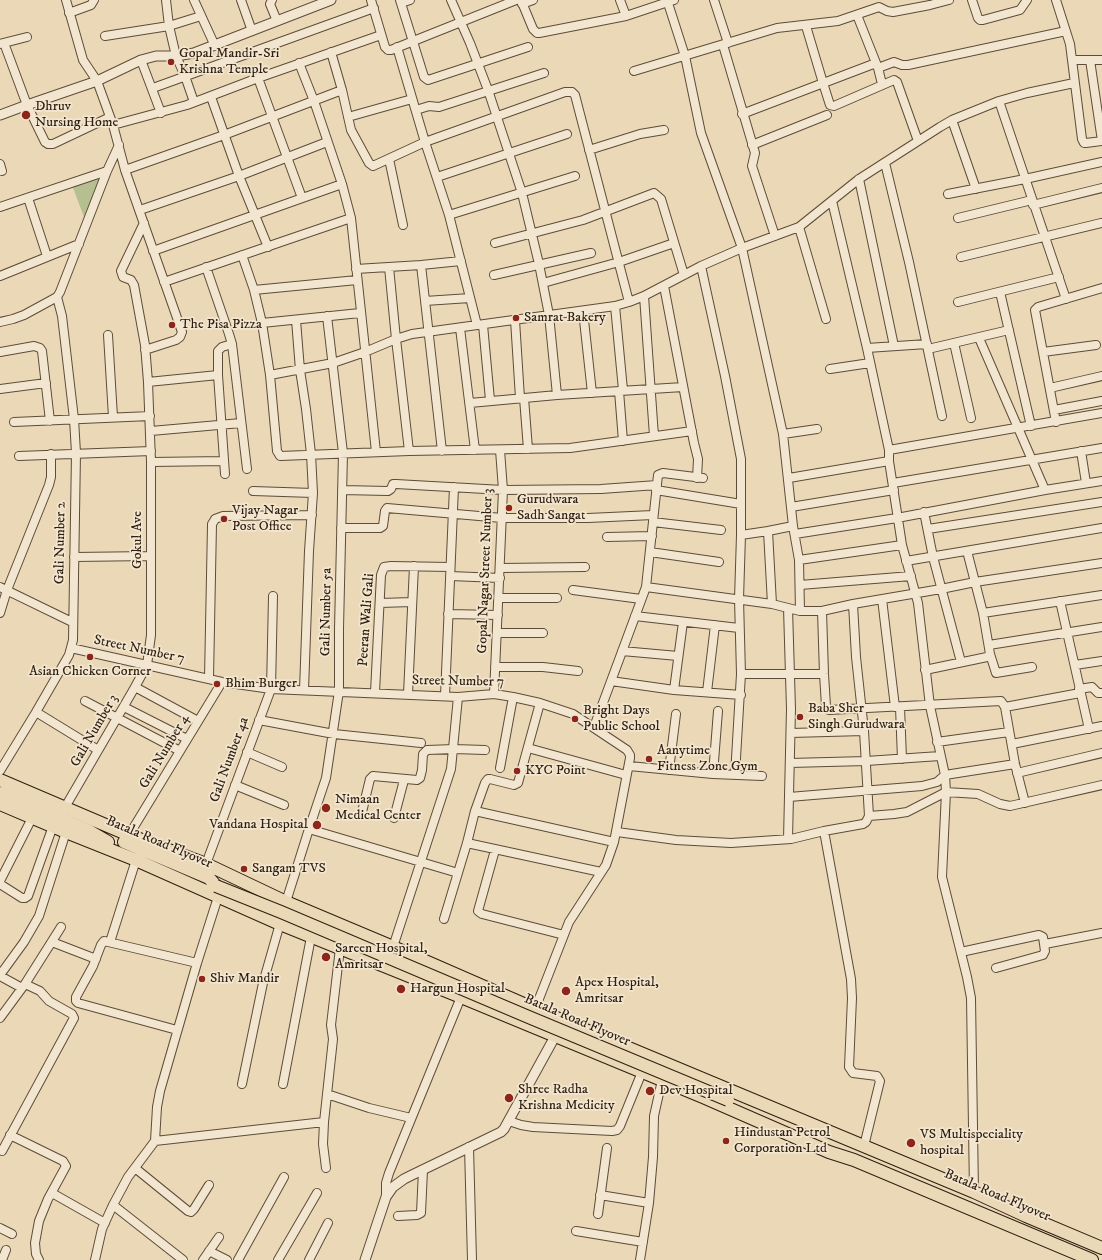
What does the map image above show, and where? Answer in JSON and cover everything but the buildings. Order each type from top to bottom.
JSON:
[{"type":"main road","points":[[0,780],[64,809],[206,864],[286,902],[393,947],[861,1151],[974,1192],[1102,1248]]},
{"type":"main road","name":"Batala Road Flyover","points":[[0,793],[89,831],[105,833],[209,878],[217,891],[281,912],[728,1100],[741,1102],[848,1148],[861,1151],[969,1200],[1102,1257]]},
{"type":"main road","points":[[0,804],[66,832],[217,891],[280,924],[556,1036],[829,1152],[854,1160],[1092,1260]]},
{"type":"street","points":[[66,0],[83,60],[97,81],[112,121],[126,170],[181,328],[182,334],[176,340],[145,350]]},
{"type":"street","points":[[69,13],[92,6],[94,0]]},
{"type":"street","points":[[166,0],[169,26],[176,56],[194,102]]},
{"type":"street","points":[[194,0],[215,46]]},
{"type":"street","points":[[240,0],[252,31]]},
{"type":"street","points":[[272,0],[270,4],[277,21]]},
{"type":"street","points":[[0,115],[27,104],[97,81],[141,60],[156,56],[176,56],[215,46],[331,0]]},
{"type":"street","points":[[371,0],[385,47],[388,50],[520,1],[533,0]]},
{"type":"street","points":[[410,0],[400,2],[424,77],[428,80],[528,48]]},
{"type":"street","points":[[452,0],[498,117],[522,193],[539,264],[549,315],[557,395]]},
{"type":"street","points":[[620,0],[626,16]]},
{"type":"street","points":[[714,0],[742,114],[755,154],[752,166],[775,236]]},
{"type":"street","points":[[634,71],[777,28],[806,26],[838,21],[857,15],[881,3],[890,12],[949,0]]},
{"type":"street","points":[[972,0],[977,16],[980,20],[1020,10],[1025,1]]},
{"type":"street","points":[[1056,0],[1073,60],[1074,83],[1084,143],[1102,141],[1100,106],[1090,60]]},
{"type":"street","points":[[520,1],[533,29],[537,33],[626,16],[669,1],[685,56],[701,133],[742,248],[783,434],[789,478],[793,526],[799,560],[800,611]]},
{"type":"street","points":[[153,88],[374,8]]},
{"type":"street","points":[[857,15],[877,65],[882,84]]},
{"type":"street","points":[[105,36],[169,26],[201,16]]},
{"type":"street","points":[[806,26],[829,103],[832,106],[892,80],[896,81],[918,141]]},
{"type":"street","points":[[742,114],[823,83],[877,65],[894,62],[902,65],[908,65],[1066,31]]},
{"type":"street","points":[[27,37],[2,44],[27,104],[45,142],[48,144],[53,144],[112,121],[131,120],[162,113],[211,97],[299,63],[381,35]]},
{"type":"street","points":[[397,47],[449,216],[470,298],[480,325],[490,400]]},
{"type":"street","points":[[331,52],[354,137],[370,165],[375,165],[425,142],[565,92],[572,92],[575,95],[629,302]]},
{"type":"street","points":[[141,60],[162,113]]},
{"type":"street","points":[[1073,60],[1102,60]]},
{"type":"street","points":[[299,63],[328,142],[342,184],[351,218],[376,452]]},
{"type":"street","points":[[416,110],[429,106],[439,107],[544,73]]},
{"type":"street","points":[[258,78],[302,198]]},
{"type":"street","points":[[270,375],[333,363],[396,339],[428,331],[583,311],[616,306],[629,302],[664,286],[701,266],[742,248],[799,227],[859,179],[952,120],[999,101],[1027,93],[1074,83]]},
{"type":"street","points":[[126,170],[224,135],[342,90]]},
{"type":"street","points":[[211,97],[239,176],[268,247]]},
{"type":"street","points":[[348,117],[412,99]]},
{"type":"street","points":[[999,101],[1066,299]]},
{"type":"street","points":[[752,145],[827,115]]},
{"type":"street","points":[[952,120],[976,189]]},
{"type":"street","points":[[589,150],[640,134],[664,130]]},
{"type":"street","points":[[437,177],[567,134]]},
{"type":"street","points":[[140,210],[239,176],[328,142]]},
{"type":"street","points":[[0,322],[24,315],[57,297],[107,171],[119,145]]},
{"type":"street","points":[[389,159],[403,225]]},
{"type":"street","points":[[948,194],[1102,162]]},
{"type":"street","points":[[885,163],[942,416]]},
{"type":"street","points":[[0,207],[107,171]]},
{"type":"street","points":[[449,216],[575,176]]},
{"type":"street","points":[[859,179],[894,346]]},
{"type":"street","points":[[153,251],[342,184]]},
{"type":"street","points":[[958,218],[1102,188]]},
{"type":"street","points":[[495,243],[569,224],[650,194],[656,194],[661,198],[684,275]]},
{"type":"street","points":[[28,198],[47,256]]},
{"type":"street","points":[[832,201],[867,348],[888,450],[902,545],[918,603],[930,706],[944,775],[946,792],[942,877],[971,998],[974,1192]]},
{"type":"street","points":[[164,282],[351,218]]},
{"type":"street","name":"Gokul Ave","points":[[144,223],[122,272],[124,277],[131,280],[134,285],[145,350],[151,431],[151,625],[146,665]]},
{"type":"street","points":[[961,257],[1100,223]]},
{"type":"street","points":[[799,227],[826,319]]},
{"type":"street","points":[[543,283],[619,262],[674,243]]},
{"type":"street","points":[[0,276],[79,244]]},
{"type":"street","points":[[494,275],[591,253]]},
{"type":"street","points":[[242,256],[254,290],[262,323],[270,375],[278,454],[280,456],[409,451],[570,448],[692,431]]},
{"type":"street","points":[[356,269],[461,261]]},
{"type":"street","points":[[421,265],[442,451]]},
{"type":"street","points":[[701,266],[741,459],[739,599],[741,695],[735,775]]},
{"type":"street","points":[[389,267],[409,451]]},
{"type":"street","points":[[206,268],[230,334],[247,469]]},
{"type":"street","points":[[958,302],[1059,277]]},
{"type":"street","points":[[254,290],[357,280]]},
{"type":"street","points":[[594,726],[646,587],[658,475],[663,473],[700,478],[698,459],[664,286]]},
{"type":"street","points":[[1056,422],[1035,310],[1038,307],[1102,288]]},
{"type":"street","points":[[1000,292],[1031,426]]},
{"type":"street","points":[[644,296],[654,436]]},
{"type":"street","name":"Gali Number 2","points":[[0,771],[36,712],[71,648],[73,640],[72,622],[76,453],[74,419],[62,316],[57,297]]},
{"type":"street","points":[[425,301],[470,298]]},
{"type":"street","points":[[616,306],[623,441]]},
{"type":"street","points":[[583,311],[592,393]]},
{"type":"street","points":[[262,323],[360,313]]},
{"type":"street","name":"Gali Number 5a","points":[[242,1084],[263,983],[286,902],[326,778],[334,734],[339,691],[341,528],[344,453],[327,316]]},
{"type":"street","points":[[296,320],[300,370],[311,454],[313,493],[304,690]]},
{"type":"street","points":[[515,320],[528,449]]},
{"type":"street","points":[[460,328],[475,450]]},
{"type":"street","points":[[867,348],[927,346],[954,343],[1009,330]]},
{"type":"street","points":[[108,336],[113,417]]},
{"type":"street","points":[[978,338],[1045,490]]},
{"type":"street","points":[[954,343],[971,418]]},
{"type":"street","points":[[225,474],[218,375],[218,351],[232,344]]},
{"type":"street","points":[[1043,352],[1096,344]]},
{"type":"street","points":[[0,352],[34,346],[40,348],[42,351],[50,421]]},
{"type":"street","points":[[830,369],[870,363]]},
{"type":"street","points":[[148,382],[218,375]]},
{"type":"street","points":[[1050,388],[1102,376]]},
{"type":"street","points":[[0,389],[46,383]]},
{"type":"street","points":[[470,403],[490,400],[621,390],[683,387]]},
{"type":"street","points":[[1054,410],[1102,401]]},
{"type":"street","points":[[888,450],[1102,413]]},
{"type":"street","points":[[14,422],[150,416]]},
{"type":"street","points":[[151,431],[241,423]]},
{"type":"street","points":[[783,434],[818,429]]},
{"type":"street","points":[[791,507],[1102,448]]},
{"type":"street","name":"Gopal Nagar Street Number 3","points":[[494,694],[501,568],[503,490],[500,450]]},
{"type":"street","points":[[20,456],[151,451]]},
{"type":"street","points":[[1081,452],[1086,483]]},
{"type":"street","points":[[0,613],[4,589],[49,485],[51,477],[51,454]]},
{"type":"street","points":[[152,462],[224,461]]},
{"type":"street","points":[[789,478],[889,461]]},
{"type":"street","points":[[795,534],[898,518],[1045,490],[1102,481]]},
{"type":"street","points":[[342,490],[388,491],[391,489],[393,484],[503,490],[656,488],[741,504]]},
{"type":"street","points":[[445,696],[454,487]]},
{"type":"street","points":[[253,491],[313,493]]},
{"type":"street","points":[[928,529],[1102,502]]},
{"type":"street","points":[[341,528],[380,528],[383,526],[385,511],[387,508],[502,518],[653,518],[721,530]]},
{"type":"street","points":[[924,512],[933,557],[961,662]]},
{"type":"street","points":[[208,678],[212,524],[215,519],[223,516],[312,515]]},
{"type":"street","points":[[741,535],[793,526]]},
{"type":"street","points":[[906,561],[1102,528]]},
{"type":"street","points":[[768,531],[772,604]]},
{"type":"street","points":[[607,536],[652,536]]},
{"type":"street","points":[[799,560],[902,545]]},
{"type":"street","points":[[967,551],[983,613],[990,654],[996,673],[1032,667]]},
{"type":"street","points":[[650,552],[719,562]]},
{"type":"street","points":[[74,556],[151,556]]},
{"type":"street","points":[[646,587],[772,604],[800,611],[822,611],[975,582],[1102,563]]},
{"type":"street","points":[[408,694],[414,566]]},
{"type":"street","name":"Peeran Wali Gali","points":[[375,692],[381,575],[384,567],[450,567]]},
{"type":"street","points":[[501,568],[585,567]]},
{"type":"street","points":[[450,576],[500,578]]},
{"type":"street","points":[[800,586],[911,576]]},
{"type":"street","points":[[4,589],[72,622]]},
{"type":"street","points":[[573,590],[641,599]]},
{"type":"street","points":[[983,613],[1102,595]]},
{"type":"street","points":[[271,689],[273,596]]},
{"type":"street","points":[[499,598],[558,598]]},
{"type":"street","points":[[882,599],[898,707],[902,759]]},
{"type":"street","points":[[1060,601],[1089,729]]},
{"type":"street","points":[[380,603],[412,602]]},
{"type":"street","points":[[617,832],[676,840],[714,843],[788,839],[866,822],[869,816],[866,761],[856,657],[853,604]]},
{"type":"street","points":[[788,608],[791,733],[788,839]]},
{"type":"street","points":[[822,611],[826,706],[829,710],[930,706],[998,701],[1003,703],[1010,732],[1015,764],[1025,803]]},
{"type":"street","points":[[448,614],[498,615]]},
{"type":"street","points":[[635,616],[739,628]]},
{"type":"street","points":[[674,690],[683,622]]},
{"type":"street","points":[[707,692],[715,625]]},
{"type":"street","points":[[989,645],[1102,627]]},
{"type":"street","points":[[497,633],[543,633]]},
{"type":"street","name":"Street Number 7","points":[[71,648],[222,682],[271,689],[375,692],[458,697],[494,694],[513,697],[540,703],[573,714],[594,726],[629,752],[630,758],[617,832],[606,865],[572,916],[535,1009]]},
{"type":"street","points":[[622,651],[678,656]]},
{"type":"street","points":[[925,670],[987,657],[990,654]]},
{"type":"street","points":[[1075,665],[1102,661]]},
{"type":"street","name":"Gali Number 3","points":[[64,809],[124,707],[146,665]]},
{"type":"street","points":[[495,667],[543,667],[578,671]]},
{"type":"street","points":[[741,674],[824,674]]},
{"type":"street","name":"Gali Number 4","points":[[129,835],[222,682]]},
{"type":"street","points":[[611,682],[674,690],[741,695]]},
{"type":"street","points":[[135,687],[198,721]]},
{"type":"street","points":[[1005,707],[1080,691],[1092,687],[1098,693],[1102,693]]},
{"type":"street","name":"Gali Number 4a","points":[[206,864],[258,720],[271,689]]},
{"type":"street","points":[[393,947],[451,769],[458,697]]},
{"type":"street","points":[[500,768],[513,697]]},
{"type":"street","points":[[86,701],[117,719],[180,751]]},
{"type":"street","points":[[444,919],[475,811],[485,783],[488,779],[514,785],[518,783],[540,703]]},
{"type":"street","points":[[124,707],[188,739]]},
{"type":"street","points":[[713,774],[718,711]]},
{"type":"street","points":[[36,712],[98,750]]},
{"type":"street","points":[[669,770],[676,714]]},
{"type":"street","points":[[258,720],[334,734],[421,743]]},
{"type":"street","points":[[1012,744],[1102,726]]},
{"type":"street","points":[[791,733],[864,731]]},
{"type":"street","points":[[937,742],[1010,732]]},
{"type":"street","points":[[528,748],[626,775]]},
{"type":"street","points":[[362,812],[370,779],[373,776],[415,781],[419,779],[423,754],[425,751],[454,749],[485,750]]},
{"type":"street","points":[[247,752],[282,767]]},
{"type":"street","points":[[1017,773],[1102,753]]},
{"type":"street","points":[[790,763],[866,761],[940,756]]},
{"type":"street","points":[[789,797],[922,786],[937,782],[944,775],[1015,764]]},
{"type":"street","points":[[628,766],[713,774],[762,776]]},
{"type":"street","points":[[394,818],[404,780]]},
{"type":"street","points":[[235,785],[284,805]]},
{"type":"street","points":[[869,816],[907,812],[946,792],[978,794],[1005,806],[1010,806],[1102,785]]},
{"type":"street","points":[[475,811],[614,842]]},
{"type":"street","points":[[0,881],[32,818]]},
{"type":"street","points":[[0,884],[22,898],[28,896],[53,826]]},
{"type":"street","points":[[309,828],[458,873]]},
{"type":"street","points":[[824,831],[851,979],[852,998],[849,1067],[853,1073],[877,1076],[880,1081],[861,1151]]},
{"type":"street","points":[[2,1151],[74,1018],[72,1014],[49,1000],[40,991],[23,986],[0,975],[24,942],[39,916],[66,832]]},
{"type":"street","points":[[467,843],[601,872]]},
{"type":"street","points":[[495,850],[478,911],[482,914],[563,938]]},
{"type":"street","points":[[110,942],[136,860]]},
{"type":"street","points":[[95,1260],[105,1223],[123,1185],[155,1141],[156,1107],[217,891]]},
{"type":"street","points":[[0,1018],[23,986],[61,927]]},
{"type":"street","points":[[1045,944],[1102,933]]},
{"type":"street","points":[[961,952],[1039,935],[1043,937],[1045,944],[1044,955],[996,968]]},
{"type":"street","points":[[283,1084],[311,937]]},
{"type":"street","points":[[177,1030],[78,1003],[76,1001],[76,997],[96,959],[102,943],[106,941],[197,963]]},
{"type":"street","points":[[52,942],[96,959]]},
{"type":"street","points":[[326,1168],[323,1144],[324,1122],[333,1039],[331,1025],[340,948]]},
{"type":"street","points":[[365,1260],[386,1197],[387,1177],[461,997]]},
{"type":"street","points":[[386,1197],[398,1183],[422,1170],[497,1135],[504,1128],[556,1036],[562,1021]]},
{"type":"street","points":[[509,1121],[533,1127],[617,1130],[642,1072]]},
{"type":"street","points":[[640,1260],[649,1203],[653,1157],[654,1116],[662,1080]]},
{"type":"street","points":[[327,1094],[369,1108],[411,1118]]},
{"type":"street","points":[[155,1141],[324,1122]]},
{"type":"street","points":[[10,1135],[65,1163],[66,1169],[41,1215],[35,1236],[35,1249],[39,1260]]},
{"type":"street","points":[[469,1148],[472,1260]]},
{"type":"street","points":[[598,1214],[607,1148]]},
{"type":"street","points":[[135,1168],[191,1212],[209,1185]]},
{"type":"street","points":[[398,1216],[417,1215],[421,1213],[422,1170]]},
{"type":"street","points":[[238,1260],[284,1177]]},
{"type":"street","points":[[52,1193],[105,1223]]},
{"type":"street","points":[[278,1260],[317,1193]]},
{"type":"street","points":[[600,1195],[649,1203]]},
{"type":"street","points":[[113,1205],[183,1260]]},
{"type":"street","points":[[308,1260],[328,1223]]},
{"type":"street","points":[[0,1228],[12,1234]]},
{"type":"street","points":[[576,1231],[643,1242]]},
{"type":"street","points":[[203,1260],[219,1237]]},
{"type":"street","points":[[2,1260],[6,1250]]},
{"type":"street","points":[[209,1251],[227,1260]]},
{"type":"green space","points":[[101,176],[84,217],[72,185]]},
{"type":"place","name":"Gopal Mandir-Sri Krishna Temple","points":[[171,62]]},
{"type":"place","name":"Dhruv Nursing Home","points":[[26,115]]},
{"type":"place","name":"Samrat Bakery","points":[[516,318]]},
{"type":"place","name":"The Pisa Pizza","points":[[172,325]]},
{"type":"place","name":"Gurudwara Sadh Sangat","points":[[509,508]]},
{"type":"place","name":"Vijay Nagar Post Office","points":[[224,519]]},
{"type":"place","name":"Asian Chicken Corner","points":[[90,657]]},
{"type":"place","name":"Bhim Burger","points":[[217,684]]},
{"type":"place","name":"Baba Sher Singh Gurudwara","points":[[800,717]]},
{"type":"place","name":"Bright Days Public School","points":[[575,719]]},
{"type":"place","name":"Aanytime Fitness Zone Gym","points":[[649,759]]},
{"type":"place","name":"KYC Point","points":[[517,771]]},
{"type":"place","name":"Nimaan Medical Center","points":[[326,808]]},
{"type":"place","name":"Vandana Hospital","points":[[317,825]]},
{"type":"place","name":"Sangam TVS","points":[[244,869]]},
{"type":"place","name":"Sareen Hospital, Amritsar","points":[[326,957]]},
{"type":"place","name":"Shiv Mandir","points":[[202,979]]},
{"type":"place","name":"Hargun Hospital","points":[[401,989]]},
{"type":"place","name":"Apex Hospital, Amritsar","points":[[566,991]]},
{"type":"place","name":"Dev Hospital","points":[[650,1091]]},
{"type":"place","name":"Shree Radha Krishna Medicity","points":[[509,1098]]},
{"type":"place","name":"Hindustan Petrol Corporation Ltd","points":[[726,1141]]},
{"type":"place","name":"VS Multispeciality hospital","points":[[911,1143]]}]
